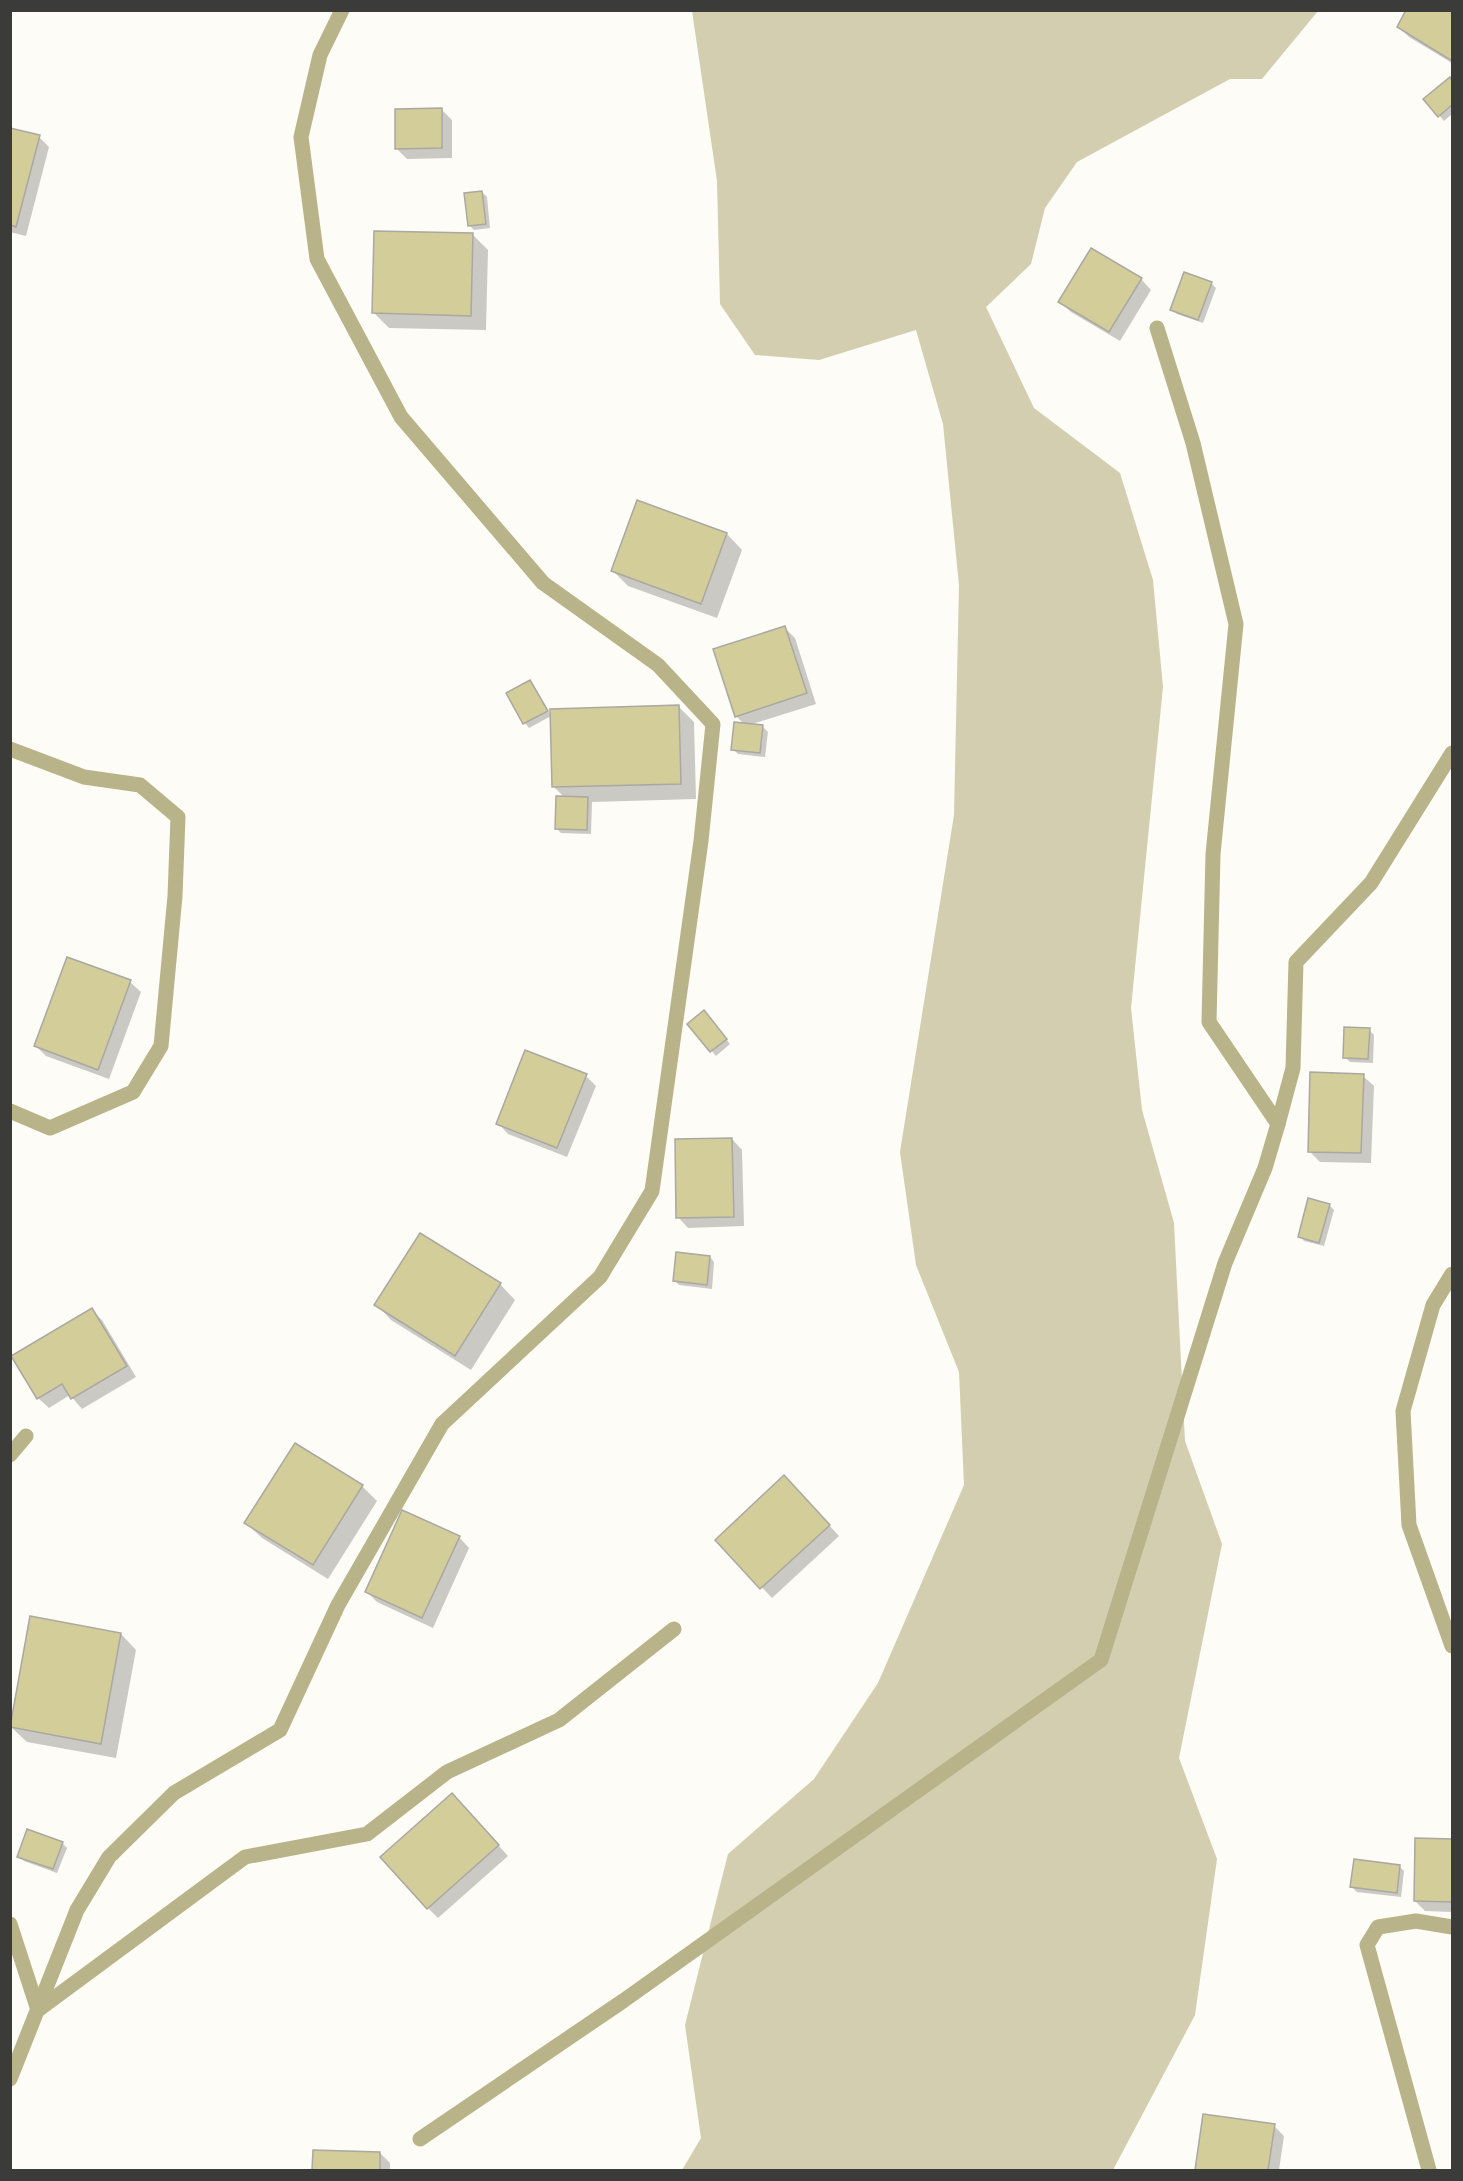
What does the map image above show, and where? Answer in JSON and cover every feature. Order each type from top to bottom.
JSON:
[{"type":"street","points":[[10,2079],[77,1910],[109,1857],[174,1793],[280,1730],[338,1605],[442,1424],[600,1277],[652,1191],[701,841],[713,724],[658,665],[543,583],[498,531],[401,417],[317,259],[301,137],[320,55],[342,10]]},
{"type":"street","points":[[1157,328],[1193,443],[1236,624],[1213,854],[1209,1022],[1278,1124]]},
{"type":"street","points":[[10,749],[84,777],[140,785],[178,817],[175,896],[161,1046],[133,1092],[50,1128],[10,1111]]},
{"type":"street","points":[[420,2139],[623,2001],[1101,1660],[1225,1263],[1265,1168],[1278,1124],[1293,1068],[1296,962],[1371,884],[1452,753]]},
{"type":"street","points":[[1452,1274],[1433,1305],[1402,1411],[1409,1525],[1452,1646]]},
{"type":"street","points":[[10,1455],[26,1436]]},
{"type":"street","points":[[38,2010],[246,1857],[367,1834],[447,1773],[559,1720],[674,1629]]},
{"type":"street","points":[[1429,2170],[1367,1945],[1378,1927],[1416,1921],[1452,1928]]},
{"type":"street","points":[[10,1924],[38,2010]]},
{"type":"shaded area","points":[[692,11],[1318,11],[1262,79],[1230,79],[1077,162],[1045,208],[1031,264],[986,307],[1034,408],[1120,473],[1153,580],[1163,687],[1131,1008],[1142,1110],[1174,1223],[1185,1441],[1222,1544],[1179,1758],[1217,1859],[1195,2015],[1113,2170],[682,2170],[701,2138],[685,2025],[728,1854],[814,1779],[878,1683],[964,1485],[959,1372],[916,1265],[900,1152],[954,815],[959,585],[943,424],[916,330],[819,360],[755,355],[720,304],[717,181]]},
{"type":"building","points":[[1406,10],[1452,10],[1452,61],[1397,27]]},
{"type":"building","points":[[1450,77],[1452,105],[1438,117],[1423,99]]},
{"type":"building","points":[[442,108],[442,148],[395,149],[395,109]]},
{"type":"building","points":[[10,128],[40,135],[16,227],[10,225]]},
{"type":"building","points":[[482,191],[486,224],[468,226],[464,193]]},
{"type":"building","points":[[374,231],[473,233],[471,316],[372,313]]},
{"type":"building","points":[[1091,248],[1142,278],[1109,332],[1058,302]]},
{"type":"building","points":[[1184,272],[1212,282],[1198,320],[1170,310]]},
{"type":"building","points":[[637,500],[727,533],[701,604],[611,571]]},
{"type":"building","points":[[785,626],[807,693],[735,717],[713,649]]},
{"type":"building","points":[[530,680],[548,711],[523,724],[506,693]]},
{"type":"building","points":[[679,705],[681,784],[552,787],[550,709]]},
{"type":"building","points":[[734,722],[763,725],[760,753],[731,750]]},
{"type":"building","points":[[556,796],[588,797],[587,830],[555,829]]},
{"type":"building","points":[[67,957],[131,980],[98,1070],[34,1046]]},
{"type":"building","points":[[704,1010],[727,1039],[710,1052],[687,1024]]},
{"type":"building","points":[[1344,1027],[1370,1028],[1368,1059],[1343,1058]]},
{"type":"building","points":[[525,1050],[587,1074],[557,1148],[496,1124]]},
{"type":"building","points":[[1310,1072],[1364,1074],[1361,1153],[1308,1152]]},
{"type":"building","points":[[732,1138],[734,1217],[676,1218],[675,1139]]},
{"type":"building","points":[[1308,1198],[1330,1204],[1319,1243],[1298,1237]]},
{"type":"building","points":[[420,1233],[501,1283],[455,1356],[374,1305]]},
{"type":"building","points":[[676,1252],[710,1256],[707,1285],[673,1281]]},
{"type":"building","points":[[92,1308],[127,1366],[71,1399],[62,1384],[37,1399],[11,1356]]},
{"type":"building","points":[[295,1443],[363,1485],[313,1565],[244,1523]]},
{"type":"building","points":[[784,1475],[830,1525],[760,1589],[715,1540]]},
{"type":"building","points":[[402,1510],[460,1536],[422,1618],[365,1592]]},
{"type":"building","points":[[30,1616],[121,1633],[101,1744],[10,1727]]},
{"type":"building","points":[[452,1793],[499,1845],[427,1909],[380,1857]]},
{"type":"building","points":[[27,1829],[63,1842],[53,1869],[17,1857]]},
{"type":"building","points":[[1415,1838],[1452,1839],[1452,1902],[1414,1901]]},
{"type":"building","points":[[1354,1859],[1400,1865],[1397,1893],[1350,1887]]},
{"type":"building","points":[[1203,2114],[1275,2124],[1268,2170],[1195,2170]]},
{"type":"building","points":[[313,2150],[380,2152],[380,2170],[312,2170]]}]
